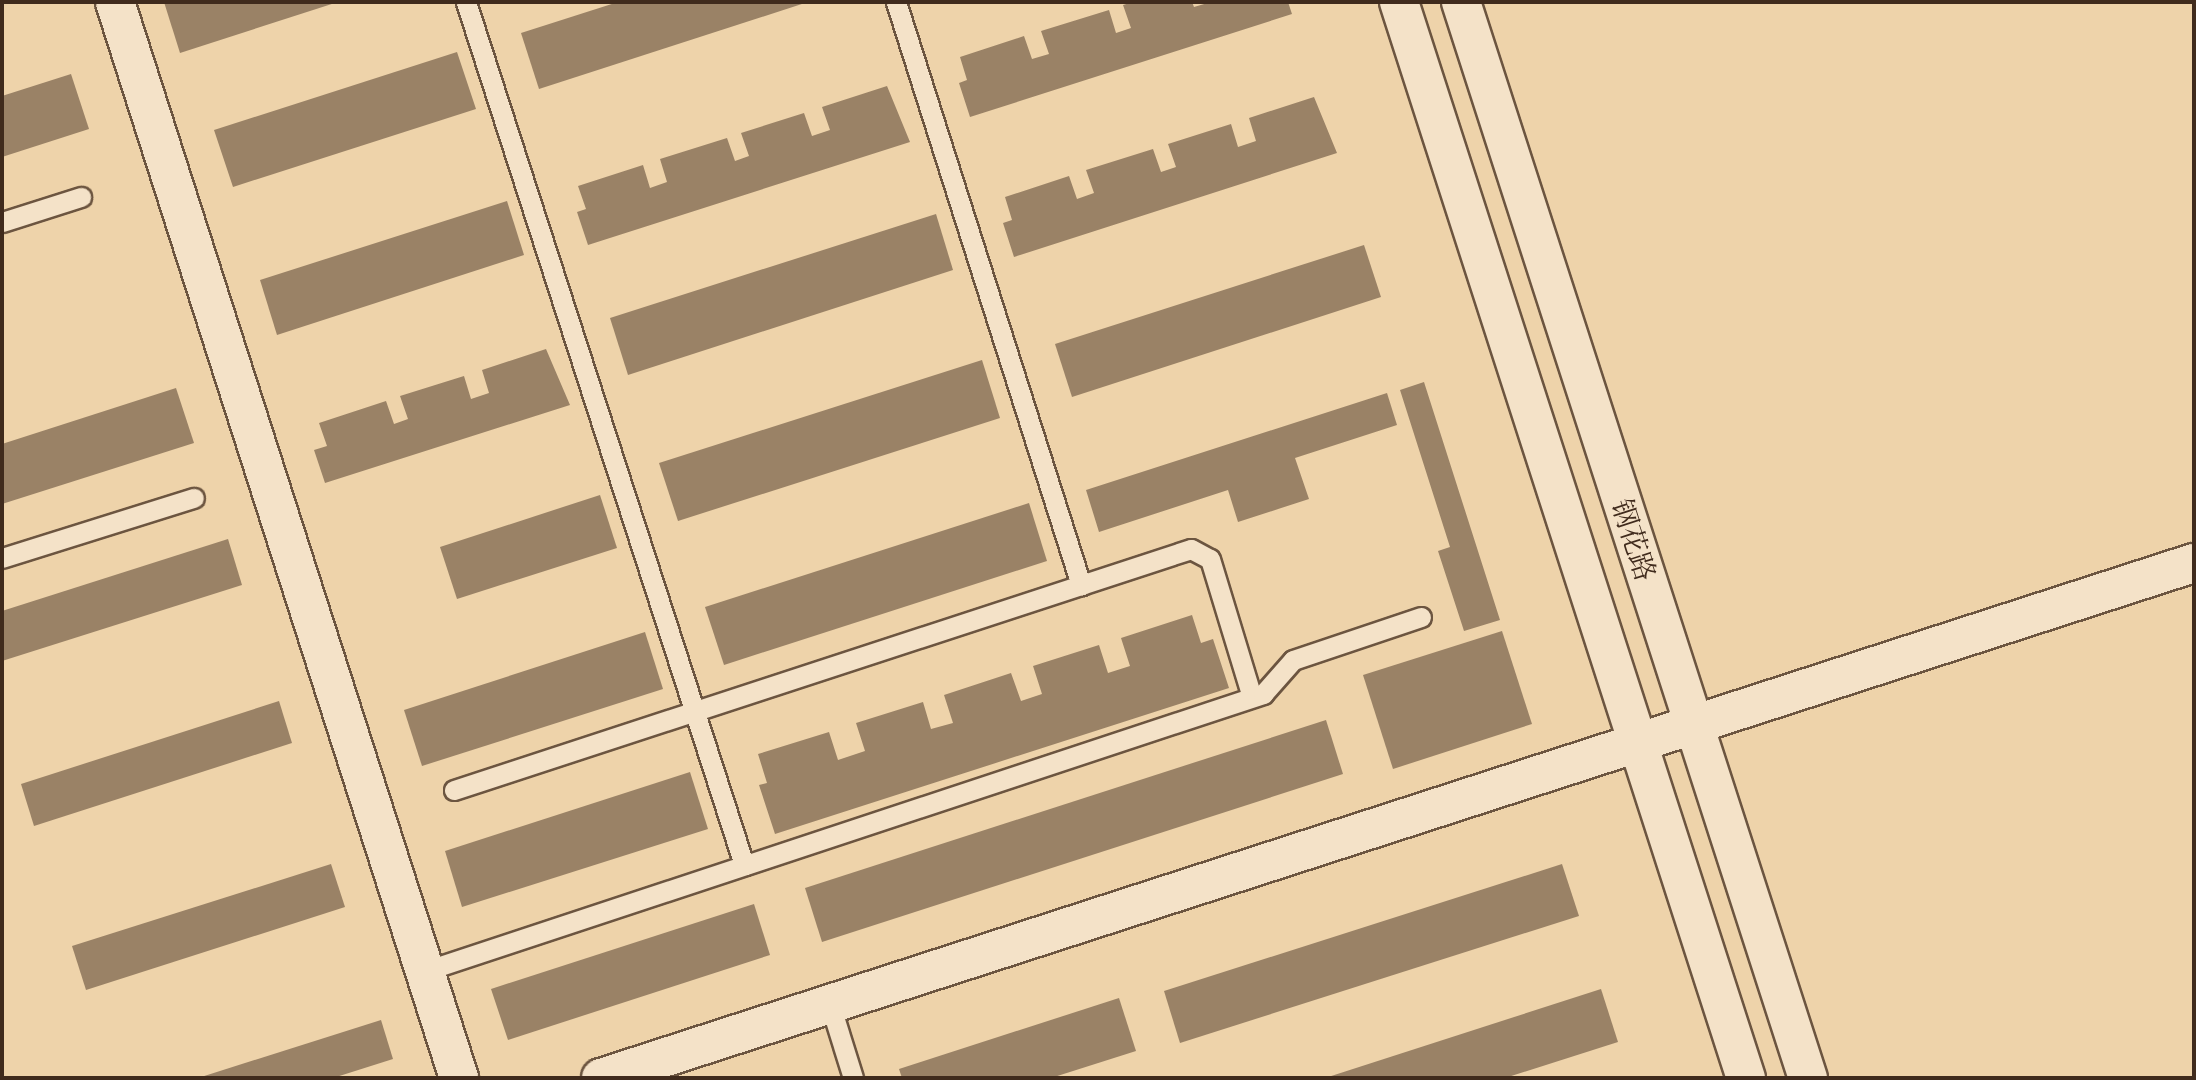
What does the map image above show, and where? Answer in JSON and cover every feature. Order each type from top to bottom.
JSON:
[{"type":"street","points":[[115,2],[459,1078]]},
{"type":"street","name":"钢花路","points":[[1399,2],[1746,1078]]},
{"type":"street","name":"钢花路","points":[[1461,2],[1808,1078]]},
{"type":"street","points":[[601,1078],[2194,563]]},
{"type":"lane","points":[[466,2],[744,865]]},
{"type":"lane","points":[[896,2],[1081,585]]},
{"type":"lane","points":[[2,222],[81,197]]},
{"type":"lane","points":[[2,558],[194,498]]},
{"type":"lane","points":[[454,790],[1191,549],[1210,559],[1252,697]]},
{"type":"lane","points":[[425,971],[1263,694],[1293,660],[1421,617]]},
{"type":"lane","points":[[830,1004],[853,1078]]},
{"type":"building","points":[[164,2],[338,2],[180,53]]},
{"type":"building","points":[[618,2],[808,2],[539,89],[521,33]]},
{"type":"building","points":[[1133,2],[1192,2],[1194,7],[1211,2],[1288,2],[1292,14],[970,117],[959,83],[967,80],[960,57],[1024,36],[1032,59],[1049,54],[1041,31],[1109,10],[1116,33],[1131,28],[1123,5]]},
{"type":"building","points":[[457,52],[476,109],[233,187],[214,130]]},
{"type":"building","points":[[71,74],[89,129],[2,157],[2,96]]},
{"type":"building","points":[[887,86],[910,142],[588,245],[577,212],[586,209],[578,186],[643,165],[650,188],[667,182],[660,159],[727,138],[735,161],[749,156],[741,133],[804,113],[812,136],[830,130],[822,107]]},
{"type":"building","points":[[1314,97],[1337,153],[1014,257],[1003,223],[1012,220],[1005,197],[1069,176],[1077,199],[1094,193],[1086,170],[1153,149],[1161,172],[1176,167],[1168,144],[1231,124],[1238,147],[1256,141],[1249,118]]},
{"type":"building","points":[[507,201],[524,255],[277,335],[260,280]]},
{"type":"building","points":[[936,214],[953,270],[628,375],[610,318]]},
{"type":"building","points":[[1364,245],[1381,297],[1072,397],[1055,344]]},
{"type":"building","points":[[546,349],[570,405],[325,483],[314,450],[327,446],[319,423],[386,401],[394,424],[408,419],[400,396],[464,376],[471,399],[489,393],[482,370]]},
{"type":"building","points":[[982,360],[1000,418],[678,521],[659,463]]},
{"type":"building","points":[[1424,382],[1500,620],[1464,631],[1438,551],[1450,547],[1400,390]]},
{"type":"building","points":[[176,388],[194,443],[2,504],[2,444]]},
{"type":"building","points":[[1387,393],[1397,425],[1295,458],[1309,499],[1238,522],[1228,490],[1099,532],[1086,490]]},
{"type":"building","points":[[600,495],[617,548],[457,599],[440,547]]},
{"type":"building","points":[[1029,503],[1047,561],[724,665],[705,607]]},
{"type":"building","points":[[228,539],[242,585],[2,661],[2,611]]},
{"type":"building","points":[[1192,615],[1201,643],[1213,639],[1229,688],[775,834],[759,785],[767,783],[758,754],[829,732],[838,760],[865,751],[856,723],[923,702],[931,729],[953,723],[944,695],[1011,673],[1021,701],[1042,694],[1033,666],[1099,645],[1108,673],[1130,666],[1121,638]]},
{"type":"building","points":[[1502,631],[1532,724],[1393,769],[1363,675]]},
{"type":"building","points":[[645,632],[663,689],[422,766],[404,710]]},
{"type":"building","points":[[279,701],[292,743],[34,826],[21,784]]},
{"type":"building","points":[[1326,720],[1343,774],[822,942],[805,888]]},
{"type":"building","points":[[690,772],[708,829],[462,907],[445,851]]},
{"type":"building","points":[[331,864],[345,907],[86,990],[72,946]]},
{"type":"building","points":[[1562,864],[1579,916],[1180,1043],[1164,991]]},
{"type":"building","points":[[754,904],[770,955],[508,1040],[491,989]]},
{"type":"building","points":[[1601,989],[1618,1042],[1505,1078],[1325,1078]]},
{"type":"building","points":[[1119,998],[1136,1051],[1051,1078],[902,1078],[899,1069]]},
{"type":"building","points":[[381,1020],[393,1059],[333,1078],[198,1078]]}]
